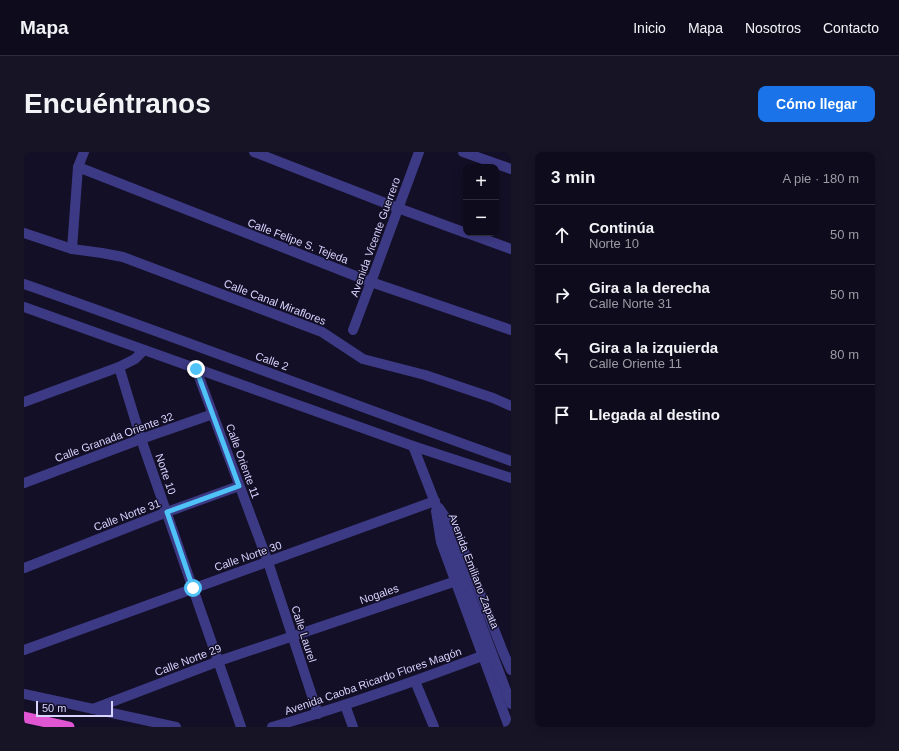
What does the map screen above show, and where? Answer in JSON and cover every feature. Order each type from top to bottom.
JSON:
[{"type":"highway","points":[[24,717],[69,727]]},
{"type":"street","points":[[72,249],[78,167],[84,152]]},
{"type":"street","points":[[254,152],[463,232]]},
{"type":"street","name":"Avenida Vicente Guerrero","points":[[353,330],[419,152]]},
{"type":"street","points":[[463,152],[511,169]]},
{"type":"street","name":"Calle Felipe S. Tejeda","points":[[78,167],[371,282],[511,330]]},
{"type":"street","name":"Calle Canal Miraflores","points":[[24,233],[72,249],[123,257],[322,332],[363,359],[425,375],[493,398],[511,406]]},
{"type":"street","points":[[474,236],[511,249]]},
{"type":"street","name":"Calle 2","points":[[24,284],[511,461]]},
{"type":"street","points":[[24,307],[413,446],[511,478]]},
{"type":"street","points":[[24,402],[118,367],[135,359],[144,350]]},
{"type":"street","name":"Norte 10","points":[[118,367],[141,439],[241,727]]},
{"type":"street","name":"Calle Oriente 11","points":[[196,369],[268,562]]},
{"type":"street","name":"Calle Granada Oriente 32","points":[[24,483],[141,439],[213,414]]},
{"type":"street","name":"Avenida Emiliano Zapata","points":[[413,446],[511,704]]},
{"type":"street","name":"Calle Norte 31","points":[[24,568],[167,512],[239,486]]},
{"type":"street","points":[[435,502],[458,536],[511,670]]},
{"type":"street","points":[[435,502],[441,542],[509,727]]},
{"type":"street","name":"Calle Norte 30","points":[[24,650],[435,502]]},
{"type":"street","name":"Calle Laurel","points":[[268,562],[318,714]]},
{"type":"street","name":"Nogales","points":[[292,636],[474,575]]},
{"type":"street","name":"Calle Norte 29","points":[[93,708],[219,661],[292,636]]},
{"type":"street","name":"Avenida Caoba Ricardo Flores Magón","points":[[272,727],[345,705],[482,656]]},
{"type":"street","points":[[415,681],[434,727]]},
{"type":"street","points":[[497,695],[511,689]]},
{"type":"street","points":[[24,694],[176,727]]},
{"type":"street","points":[[345,705],[353,727]]},
{"type":"route","points":[[193,588],[167,512],[239,486],[196,369]]}]
